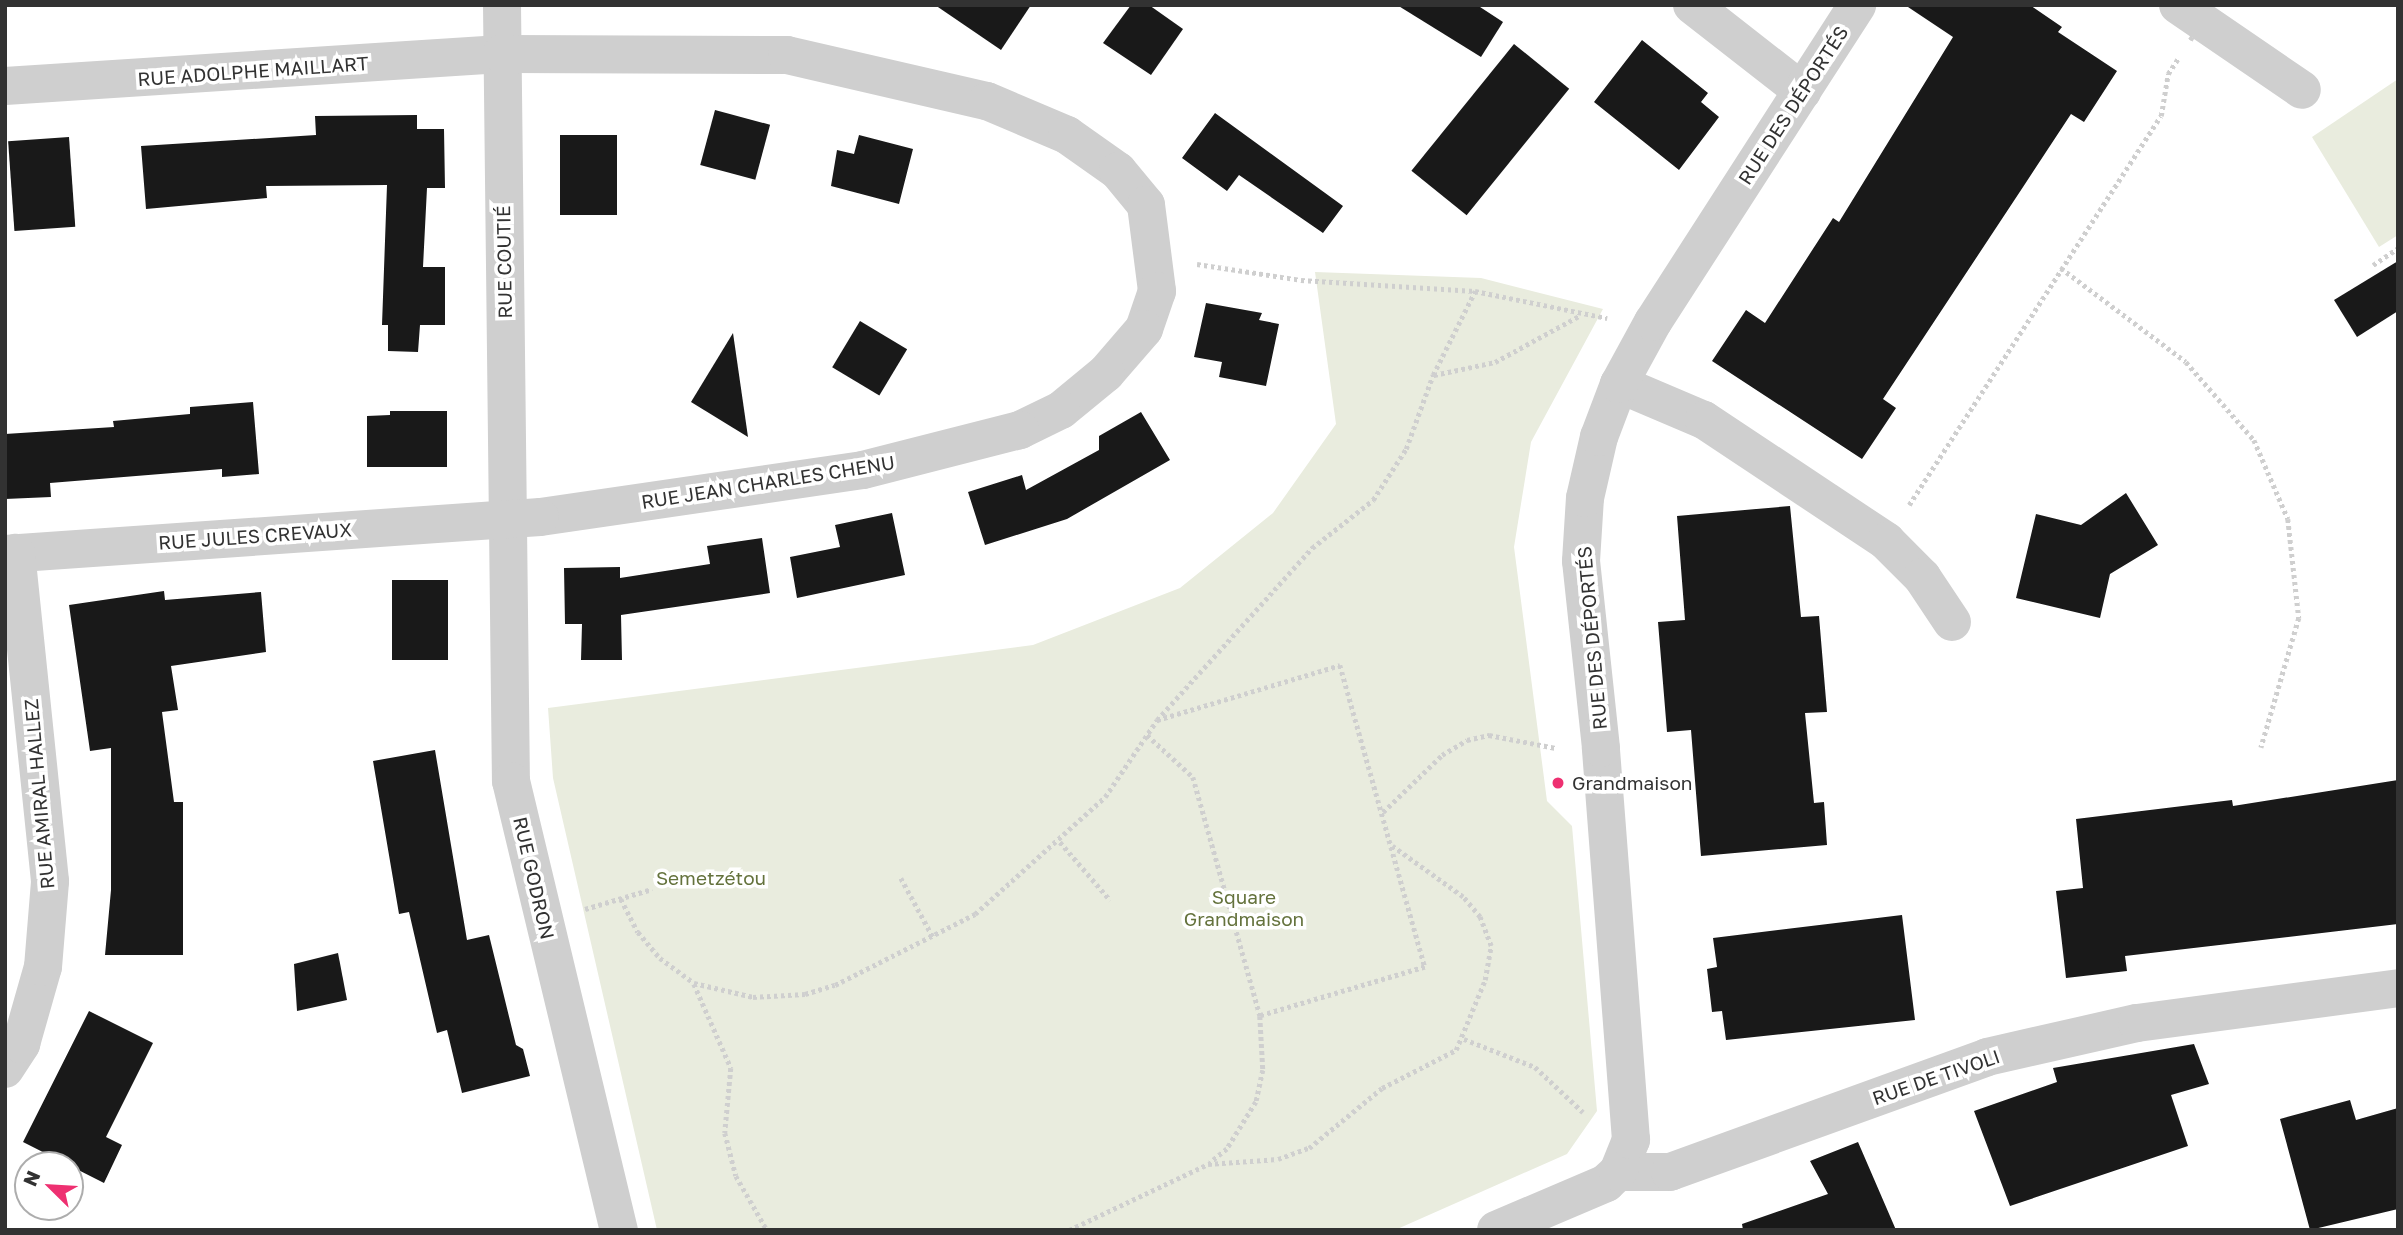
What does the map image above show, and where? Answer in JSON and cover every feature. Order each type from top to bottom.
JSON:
[{"type":"street","name":"RUE COUTIÉ","points":[[502,5],[505,519]]},
{"type":"street","points":[[1692,5],[1802,90]]},
{"type":"street","name":"RUE DES DÉPORTÉS","points":[[1618,1172],[1627,1155],[1632,1116],[1601,748],[1581,561],[1585,498],[1599,437],[1619,383],[1653,322],[1857,5]]},
{"type":"street","points":[[2184,23],[2302,90]]},
{"type":"street","name":"RUE ADOLPHE MAILLART","points":[[5,86],[501,54]]},
{"type":"street","name":"RUE JEAN CHARLES CHENU","points":[[501,54],[787,55],[987,101],[1067,135],[1118,170],[1146,205],[1155,258],[1157,291],[1144,329],[1106,373],[1061,410],[1020,430],[863,470],[505,519]]},
{"type":"street","points":[[1619,383],[1704,420],[1886,541],[1922,576],[1952,622]]},
{"type":"street","name":"RUE JULES CREVAUX","points":[[10,554],[505,519]]},
{"type":"street","name":"RUE GODRON","points":[[505,519],[511,781],[619,1230]]},
{"type":"street","name":"RUE AMIRAL HALLEZ","points":[[5,1069],[20,1044],[43,967],[50,881],[10,554]]},
{"type":"street","name":"RUE DE TIVOLI","points":[[1618,1172],[1670,1172],[1987,1057],[2137,1023],[2398,988]]},
{"type":"street","points":[[1496,1230],[1592,1191],[1618,1172]]},
{"type":"path","points":[[1886,541],[2161,116],[2168,74],[2184,23],[2214,5]]},
{"type":"path","points":[[2372,265],[2398,248]]},
{"type":"path","points":[[1155,258],[1301,280],[1475,291],[1579,316],[1653,322]]},
{"type":"path","points":[[2062,268],[2186,362],[2254,440],[2287,519],[2299,618],[2261,748]]},
{"type":"path","points":[[621,899],[638,932],[660,958],[694,983],[753,997],[804,993],[835,985],[975,914],[1060,842],[1105,797],[1157,720],[1312,548],[1373,500],[1406,449],[1433,375],[1475,291]]},
{"type":"path","points":[[1433,375],[1495,362],[1579,316]]},
{"type":"path","points":[[1157,720],[1340,665],[1425,967],[1260,1016]]},
{"type":"path","points":[[1069,1230],[1208,1164],[1227,1149],[1256,1102],[1264,1058],[1260,1016],[1193,777],[1147,735]]},
{"type":"path","points":[[1383,812],[1442,755],[1467,740],[1489,735],[1559,749],[1601,748]]},
{"type":"path","points":[[1060,842],[1111,900]]},
{"type":"path","points":[[1208,1164],[1278,1159],[1309,1148],[1382,1088],[1442,1059],[1464,1038],[1468,1016],[1490,961],[1487,932],[1463,897],[1391,846]]},
{"type":"path","points":[[901,878],[933,937]]},
{"type":"path","points":[[544,921],[652,889]]},
{"type":"path","points":[[694,983],[731,1068],[725,1133],[736,1176],[767,1230]]},
{"type":"path","points":[[1464,1038],[1535,1067],[1594,1118],[1632,1116]]},
{"type":"green space","points":[[2398,79],[2398,235],[2379,247],[2312,137]]},
{"type":"green space","name":"Square Grandmaison","points":[[1315,272],[1481,278],[1603,309],[1531,442],[1514,547],[1547,801],[1572,826],[1597,1111],[1567,1154],[1395,1230],[657,1230],[553,778],[548,708],[1033,645],[1180,588],[1273,513],[1336,424]]},
{"type":"building","points":[[935,5],[1031,5],[1001,50]]},
{"type":"building","points":[[1131,5],[1149,5],[1183,29],[1151,75],[1103,43]]},
{"type":"building","points":[[1397,5],[1477,5],[1503,22],[1481,57]]},
{"type":"building","points":[[1905,5],[2030,5],[2062,27],[2058,32],[2117,71],[2084,122],[2071,114],[1883,399],[1896,408],[1862,459],[1712,361],[1746,310],[1765,323],[1833,218],[1839,222],[1953,37]]},
{"type":"building","points":[[1642,40],[1708,93],[1701,102],[1719,117],[1679,170],[1594,102]]},
{"type":"building","points":[[1514,44],[1569,89],[1467,215],[1411,171]]},
{"type":"building","points":[[715,110],[770,125],[755,180],[700,165]]},
{"type":"building","points":[[1215,113],[1343,206],[1323,233],[1239,175],[1227,191],[1182,158]]},
{"type":"building","points":[[417,115],[417,129],[444,129],[445,188],[427,188],[423,267],[445,267],[445,325],[420,325],[418,352],[388,351],[388,325],[382,325],[387,185],[266,186],[267,198],[146,209],[141,146],[316,135],[315,116]]},
{"type":"building","points":[[560,135],[617,135],[617,215],[560,215]]},
{"type":"building","points":[[859,135],[913,149],[899,204],[831,186],[837,150],[854,154]]},
{"type":"building","points":[[69,137],[75,227],[14,231],[8,141]]},
{"type":"building","points":[[2398,261],[2398,311],[2357,337],[2334,300]]},
{"type":"building","points":[[1206,303],[1262,313],[1259,320],[1279,324],[1266,386],[1219,377],[1222,362],[1194,357]]},
{"type":"building","points":[[860,321],[907,349],[879,396],[832,367]]},
{"type":"building","points":[[733,333],[748,437],[691,402]]},
{"type":"building","points":[[253,402],[259,474],[222,477],[222,469],[50,483],[51,497],[5,499],[5,434],[114,427],[113,421],[190,414],[190,407]]},
{"type":"building","points":[[390,411],[447,411],[447,467],[367,467],[367,416],[390,415]]},
{"type":"building","points":[[1141,412],[1170,460],[1067,519],[985,545],[968,492],[1022,475],[1026,490],[1099,450],[1099,436]]},
{"type":"building","points":[[2126,493],[2158,545],[2110,574],[2100,618],[2016,598],[2036,514],[2081,525]]},
{"type":"building","points":[[1790,506],[1801,617],[1819,616],[1827,712],[1805,713],[1814,803],[1824,802],[1827,845],[1701,856],[1691,730],[1667,732],[1658,622],[1685,620],[1677,516]]},
{"type":"building","points":[[892,513],[905,575],[797,598],[790,557],[840,547],[835,525]]},
{"type":"building","points":[[762,538],[770,593],[621,615],[622,660],[581,660],[582,624],[565,624],[564,568],[620,567],[620,578],[710,564],[707,546]]},
{"type":"building","points":[[392,580],[448,580],[448,660],[392,660]]},
{"type":"building","points":[[164,591],[165,600],[261,592],[266,652],[171,666],[178,710],[162,712],[174,802],[183,802],[183,955],[105,955],[111,890],[111,748],[90,751],[69,605]]},
{"type":"building","points":[[435,750],[467,940],[489,935],[516,1045],[523,1049],[530,1076],[462,1093],[447,1030],[437,1033],[409,912],[399,914],[373,761]]},
{"type":"building","points":[[2398,780],[2398,924],[2125,956],[2127,971],[2066,978],[2056,891],[2083,888],[2076,819],[2232,800],[2233,806]]},
{"type":"building","points":[[1902,915],[1915,1020],[1726,1040],[1722,1011],[1712,1012],[1707,969],[1717,967],[1713,938]]},
{"type":"building","points":[[338,953],[347,1000],[297,1011],[294,964]]},
{"type":"building","points":[[89,1011],[153,1043],[106,1137],[122,1145],[104,1183],[84,1173],[84,1151],[41,1151],[23,1142]]},
{"type":"building","points":[[2194,1044],[2209,1084],[2171,1095],[2188,1146],[2010,1206],[1974,1111],[2057,1082],[2053,1068]]},
{"type":"building","points":[[2350,1100],[2356,1120],[2398,1108],[2398,1209],[2310,1230],[2280,1119]]},
{"type":"building","points":[[1858,1142],[1896,1230],[1743,1230],[1742,1224],[1828,1194],[1810,1161]]},
{"type":"place","name":"Grandmaison","points":[[1558,783]]},
{"type":"park label","name":"Semetzétou","points":[[711,878]]}]
